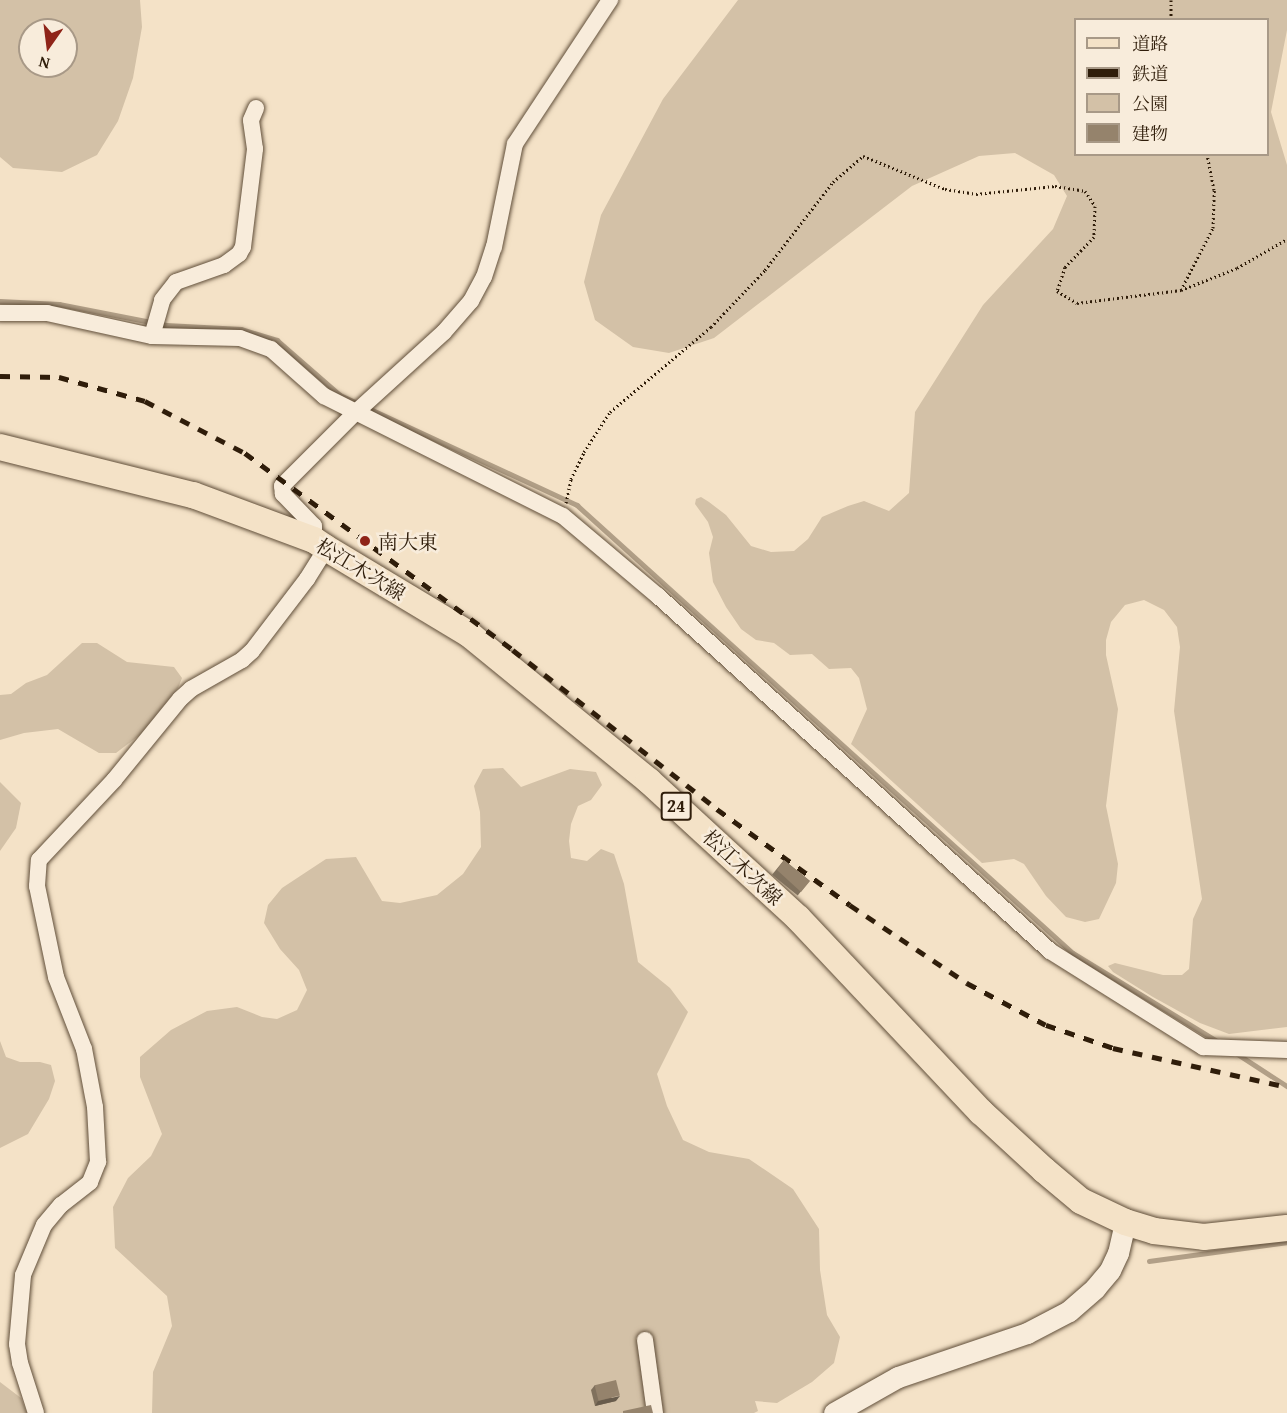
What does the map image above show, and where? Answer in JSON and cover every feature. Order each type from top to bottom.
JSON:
[{"type":"main road","name":"松江木次線","points":[[0,447],[193,495],[320,544],[470,635],[649,781],[798,918],[981,1112],[1081,1201],[1125,1222],[1154,1231],[1204,1237],[1287,1228]]},
{"type":"street","points":[[36,1413],[20,1363],[17,1344],[23,1275],[44,1225],[61,1205],[90,1182],[98,1162],[95,1107],[87,1061],[56,977],[37,886],[39,860],[114,780],[191,688],[242,660],[252,651],[307,579],[320,544],[314,526],[289,502],[281,489],[361,408],[444,332],[471,302],[484,277],[494,247],[515,144],[610,0]]},
{"type":"street","points":[[153,328],[162,300],[176,282],[224,265],[243,247],[255,149],[251,120],[256,108]]},
{"type":"street","points":[[0,313],[47,313],[240,338],[271,349],[324,396],[361,408],[564,516],[658,596],[1050,951],[1203,1047],[1287,1050]]},
{"type":"street","points":[[834,1413],[898,1377],[1028,1333],[1069,1311],[1110,1270],[1118,1253],[1125,1222]]},
{"type":"street","points":[[645,1340],[655,1413]]},
{"type":"path","points":[[1171,0],[1171,18]]},
{"type":"path","points":[[564,516],[571,479],[584,452],[610,412],[711,327],[765,270],[833,182],[863,156],[945,189],[976,194],[1055,186],[1084,191],[1095,206],[1094,237],[1065,267],[1057,291],[1077,303],[1181,290],[1237,268],[1287,239]]},
{"type":"path","points":[[1181,290],[1213,228],[1215,190],[1207,156]]},
{"type":"green space","points":[[0,0],[140,0],[142,27],[133,78],[118,121],[97,155],[62,172],[13,168],[0,157]]},
{"type":"green space","points":[[738,0],[1287,0],[1287,30],[1271,112],[1287,165],[1287,1027],[1229,1034],[1200,1023],[1153,997],[1113,972],[1108,966],[1115,963],[1163,975],[1182,975],[1189,969],[1193,919],[1202,899],[1174,711],[1180,647],[1177,627],[1164,610],[1144,600],[1125,605],[1111,622],[1106,640],[1106,655],[1118,709],[1106,806],[1118,864],[1116,883],[1099,919],[1085,922],[1066,917],[1046,896],[1024,864],[1014,859],[982,863],[851,744],[867,709],[859,678],[851,668],[829,669],[812,654],[790,655],[774,643],[756,640],[741,629],[713,582],[709,553],[713,537],[708,522],[695,504],[696,499],[701,497],[726,515],[751,546],[771,552],[794,551],[808,539],[822,517],[864,501],[889,511],[909,493],[915,412],[983,305],[1053,229],[1067,196],[1054,175],[1015,153],[979,156],[912,186],[714,338],[669,353],[633,347],[595,320],[584,282],[601,215],[663,99]]},
{"type":"green space","points":[[82,643],[97,643],[127,662],[174,667],[182,678],[178,688],[141,734],[116,753],[99,753],[58,729],[24,733],[0,740],[0,695],[11,694],[26,683],[47,675]]},
{"type":"green space","points":[[503,768],[521,787],[570,769],[596,772],[602,785],[591,800],[578,806],[571,824],[569,841],[571,858],[587,861],[601,849],[614,854],[624,884],[638,962],[670,988],[688,1012],[657,1074],[667,1106],[683,1140],[709,1152],[749,1159],[793,1189],[819,1229],[820,1270],[827,1315],[840,1337],[834,1363],[812,1382],[777,1403],[755,1401],[758,1411],[754,1413],[152,1413],[153,1372],[172,1326],[167,1296],[115,1248],[113,1207],[128,1178],[151,1156],[162,1134],[140,1077],[140,1057],[171,1030],[207,1011],[237,1007],[262,1017],[277,1019],[297,1010],[307,990],[299,970],[280,949],[264,923],[268,905],[282,888],[326,859],[356,857],[382,901],[400,903],[437,895],[463,874],[481,847],[480,812],[474,786],[483,769]]},
{"type":"green space","points":[[0,782],[21,803],[16,828],[0,851]]},
{"type":"green space","points":[[0,1041],[6,1057],[20,1062],[40,1062],[51,1065],[55,1081],[49,1099],[28,1134],[0,1148]]},
{"type":"green space","points":[[0,1382],[21,1398],[27,1413],[0,1413]]},
{"type":"building","points":[[784,860],[810,881],[801,892],[777,870]]},
{"type":"building","points":[[616,1380],[620,1396],[599,1401],[595,1385]]},
{"type":"building","points":[[651,1405],[653,1413],[623,1413],[623,1411]]},
{"type":"waterway","points":[[0,301],[59,304],[166,325],[241,329],[277,340],[340,395],[359,404]]},
{"type":"waterway","points":[[366,407],[577,505],[1073,953],[1219,1042]]},
{"type":"waterway","points":[[1236,1053],[1287,1086]]},
{"type":"waterway","points":[[1149,1261],[1287,1242]]},
{"type":"railway","points":[[0,376],[59,377],[145,401],[245,453],[513,650],[717,809],[850,905],[967,983],[1046,1025],[1113,1048],[1287,1087]]},
{"type":"place","name":"南大東","points":[[365,541]]}]
